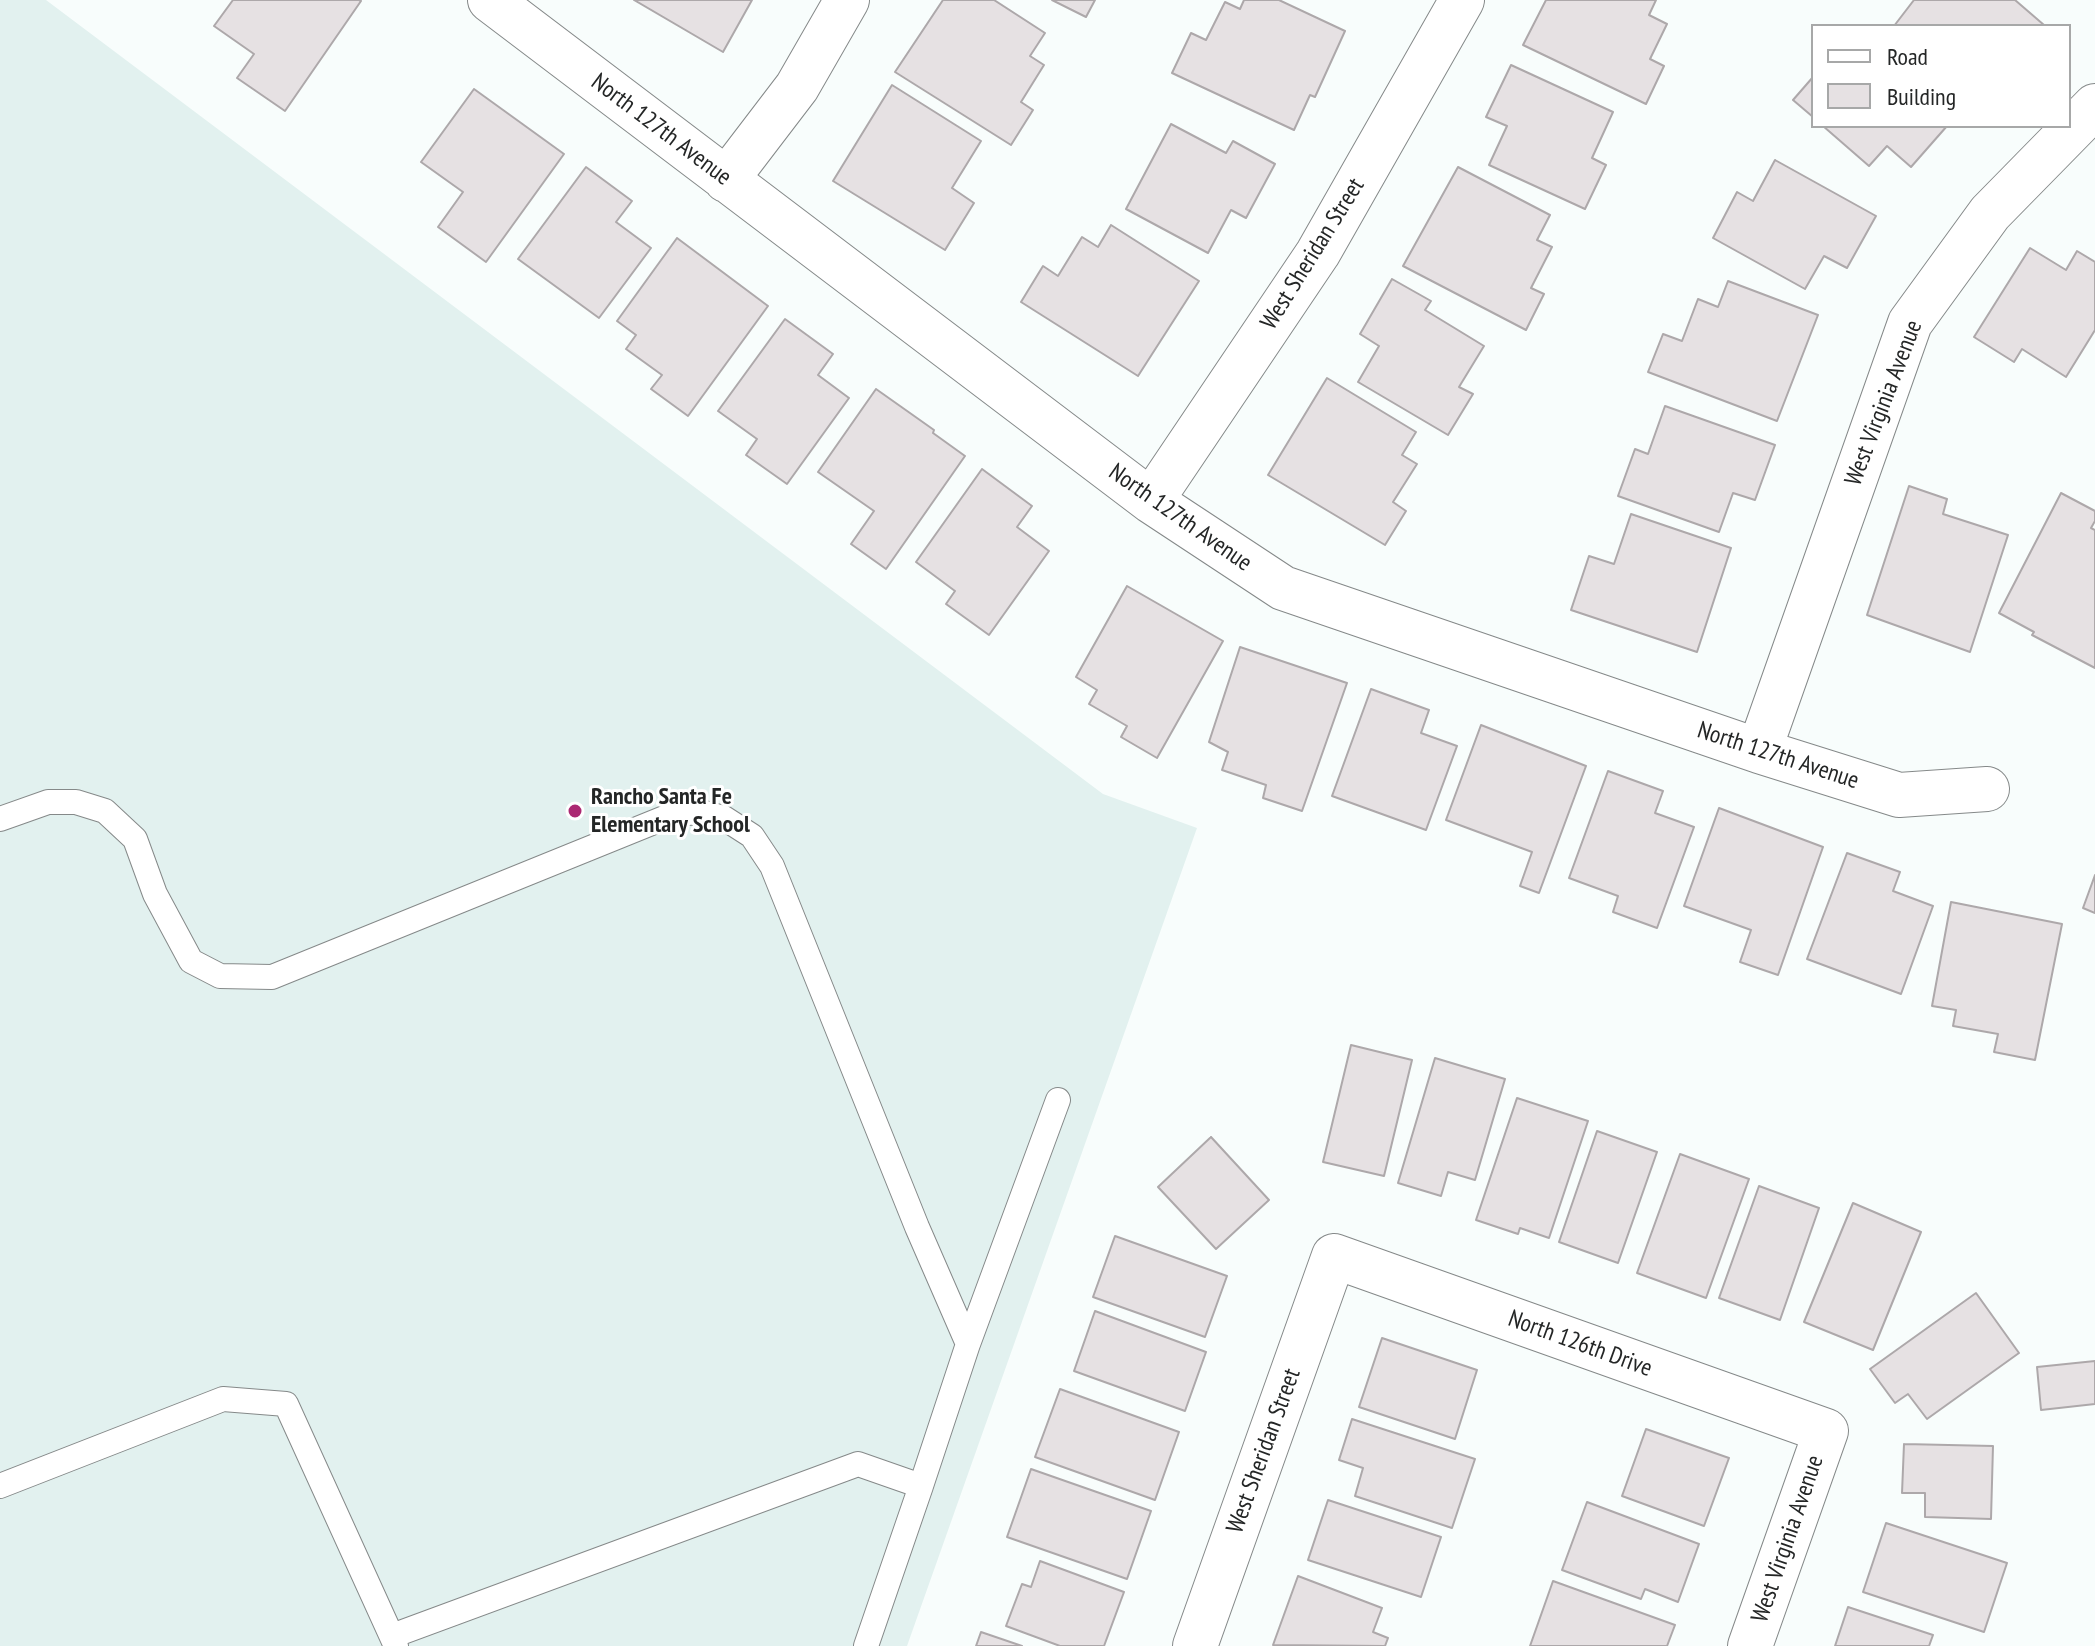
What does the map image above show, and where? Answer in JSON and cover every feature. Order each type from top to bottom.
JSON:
[{"type":"street","name":"North 127th Avenue","points":[[490,0],[1151,501],[1283,588],[1759,751],[1899,795],[1987,789]]},
{"type":"street","points":[[726,180],[797,87],[847,0]]},
{"type":"street","name":"West Sheridan Street","points":[[1151,501],[1318,253],[1462,0]]},
{"type":"street","name":"West Virginia Avenue","points":[[1759,751],[1910,323],[1990,213],[2095,106]]},
{"type":"street","name":"West Sheridan Street","points":[[1195,1646],[1334,1256]]},
{"type":"street","name":"North 126th Drive","points":[[1334,1256],[1826,1431]]},
{"type":"street","name":"West Virginia Avenue","points":[[1750,1646],[1826,1431]]},
{"type":"lane","points":[[0,819],[48,802],[76,802],[105,811],[135,839],[155,894],[191,961],[220,976],[272,977],[674,814],[701,812],[724,818],[752,836],[772,866],[917,1227],[968,1344]]},
{"type":"lane","points":[[866,1646],[968,1344],[1058,1100]]},
{"type":"lane","points":[[0,1486],[223,1399],[286,1404],[394,1641],[858,1464],[921,1486]]},
{"type":"shaded area","name":"Rancho Santa Fe Elementary School","points":[[0,0],[46,0],[1103,794],[1197,828],[907,1646],[0,1646]]},
{"type":"building","points":[[233,0],[361,1],[285,111],[237,78],[254,54],[214,26]]},
{"type":"building","points":[[634,0],[752,0],[723,52]]},
{"type":"building","points":[[943,0],[994,0],[1045,33],[1030,56],[1044,65],[1021,102],[1033,110],[1011,145],[895,72]]},
{"type":"building","points":[[1052,0],[1095,0],[1086,17]]},
{"type":"building","points":[[1244,0],[1279,0],[1345,31],[1315,97],[1310,95],[1294,130],[1172,73],[1191,33],[1206,40],[1225,2],[1240,9]]},
{"type":"building","points":[[1546,0],[1656,0],[1649,15],[1667,24],[1650,59],[1664,66],[1646,104],[1523,45]]},
{"type":"building","points":[[1914,0],[2015,0],[2043,24],[1896,24]]},
{"type":"building","points":[[1511,65],[1613,112],[1592,158],[1606,165],[1585,209],[1489,165],[1507,126],[1486,117]]},
{"type":"building","points":[[1811,79],[1811,115],[1793,100]]},
{"type":"building","points":[[892,85],[981,141],[952,188],[974,203],[945,250],[833,181]]},
{"type":"building","points":[[474,89],[564,154],[486,262],[438,227],[463,192],[421,162]]},
{"type":"building","points":[[1171,124],[1226,153],[1233,141],[1275,164],[1246,218],[1231,210],[1208,253],[1126,209]]},
{"type":"building","points":[[1825,128],[1945,128],[1911,167],[1887,146],[1869,166]]},
{"type":"building","points":[[1775,160],[1876,216],[1847,268],[1824,256],[1805,289],[1713,238],[1737,192],[1753,201]]},
{"type":"building","points":[[586,167],[632,201],[616,222],[651,248],[599,318],[518,259]]},
{"type":"building","points":[[1458,167],[1550,215],[1537,240],[1552,247],[1531,288],[1544,294],[1526,330],[1403,266]]},
{"type":"building","points":[[1111,225],[1199,281],[1138,376],[1021,302],[1043,266],[1058,276],[1082,237],[1098,247]]},
{"type":"building","points":[[677,238],[768,306],[688,416],[651,389],[662,375],[626,349],[636,335],[617,321]]},
{"type":"building","points":[[2030,248],[2066,270],[2077,251],[2095,262],[2095,330],[2066,377],[2022,349],[2014,362],[1974,337]]},
{"type":"building","points":[[1392,279],[1431,301],[1425,310],[1484,346],[1459,387],[1473,394],[1448,435],[1358,382],[1379,346],[1360,334]]},
{"type":"building","points":[[1728,281],[1818,315],[1777,421],[1648,372],[1663,334],[1682,341],[1698,299],[1718,307]]},
{"type":"building","points":[[785,319],[833,354],[818,375],[849,398],[787,484],[746,455],[757,439],[718,411]]},
{"type":"building","points":[[1327,378],[1416,432],[1402,455],[1417,464],[1393,502],[1406,511],[1385,545],[1268,475]]},
{"type":"building","points":[[876,389],[965,456],[886,569],[851,544],[874,511],[818,472]]},
{"type":"building","points":[[1665,406],[1775,445],[1755,500],[1733,493],[1719,532],[1618,496],[1635,449],[1648,454]]},
{"type":"building","points":[[982,469],[1032,506],[1017,527],[1049,551],[989,635],[946,604],[955,591],[916,562]]},
{"type":"building","points":[[1909,486],[1947,499],[1943,514],[2008,535],[1970,652],[1867,615]]},
{"type":"building","points":[[2061,493],[2095,511],[2091,528],[2095,530],[2095,668],[2032,635],[2034,632],[1999,613]]},
{"type":"building","points":[[1631,514],[1731,548],[1697,652],[1571,610],[1589,556],[1614,564]]},
{"type":"building","points":[[1127,586],[1223,641],[1157,758],[1121,737],[1127,726],[1089,704],[1097,690],[1076,677]]},
{"type":"building","points":[[1240,647],[1347,683],[1302,811],[1263,798],[1266,785],[1222,770],[1228,752],[1209,742]]},
{"type":"building","points":[[1371,689],[1429,710],[1421,733],[1457,746],[1426,830],[1332,796]]},
{"type":"building","points":[[1481,725],[1586,766],[1539,893],[1520,886],[1532,852],[1446,820]]},
{"type":"building","points":[[1608,771],[1663,791],[1655,813],[1694,827],[1657,928],[1613,912],[1618,896],[1569,878]]},
{"type":"building","points":[[1719,808],[1823,847],[1778,975],[1740,962],[1751,930],[1684,906]]},
{"type":"building","points":[[1847,853],[1900,872],[1893,891],[1933,906],[1901,994],[1807,959]]},
{"type":"building","points":[[2095,875],[2095,913],[2083,908]]},
{"type":"building","points":[[1951,902],[2062,924],[2035,1060],[1994,1052],[1998,1034],[1953,1026],[1956,1010],[1932,1006]]},
{"type":"building","points":[[1351,1045],[1412,1060],[1384,1176],[1323,1162]]},
{"type":"building","points":[[1435,1058],[1505,1079],[1475,1180],[1448,1172],[1441,1196],[1398,1183]]},
{"type":"building","points":[[1517,1098],[1588,1121],[1549,1238],[1520,1228],[1518,1234],[1476,1220]]},
{"type":"building","points":[[1597,1131],[1657,1152],[1618,1263],[1559,1242]]},
{"type":"building","points":[[1211,1137],[1269,1200],[1216,1249],[1158,1187]]},
{"type":"building","points":[[1680,1154],[1749,1179],[1706,1298],[1637,1273]]},
{"type":"building","points":[[1759,1186],[1819,1208],[1780,1320],[1719,1298]]},
{"type":"building","points":[[1853,1203],[1921,1232],[1873,1350],[1804,1322]]},
{"type":"building","points":[[1115,1236],[1227,1276],[1205,1337],[1093,1297]]},
{"type":"building","points":[[1976,1293],[2019,1353],[1927,1419],[1908,1394],[1895,1403],[1870,1369]]},
{"type":"building","points":[[1095,1311],[1206,1352],[1185,1411],[1074,1371]]},
{"type":"building","points":[[1382,1338],[1477,1370],[1455,1439],[1359,1407]]},
{"type":"building","points":[[2095,1361],[2095,1404],[2041,1410],[2037,1367]]},
{"type":"building","points":[[1060,1389],[1179,1432],[1155,1500],[1035,1457]]},
{"type":"building","points":[[1352,1419],[1475,1459],[1452,1528],[1355,1496],[1363,1468],[1339,1460]]},
{"type":"building","points":[[1646,1429],[1729,1458],[1704,1526],[1622,1496]]},
{"type":"building","points":[[1904,1444],[1993,1446],[1991,1519],[1925,1517],[1925,1493],[1902,1493]]},
{"type":"building","points":[[1031,1469],[1151,1511],[1127,1579],[1007,1537]]},
{"type":"building","points":[[1328,1500],[1441,1537],[1421,1597],[1308,1560]]},
{"type":"building","points":[[1587,1502],[1699,1544],[1678,1602],[1645,1589],[1641,1599],[1562,1570]]},
{"type":"building","points":[[1886,1523],[2007,1563],[1984,1632],[1863,1592]]},
{"type":"building","points":[[1040,1561],[1124,1592],[1104,1646],[1060,1646],[1006,1626],[1022,1584],[1031,1587]]},
{"type":"building","points":[[1298,1576],[1382,1608],[1373,1632],[1388,1638],[1385,1646],[1273,1645]]},
{"type":"building","points":[[1553,1581],[1675,1625],[1667,1646],[1530,1646]]},
{"type":"building","points":[[1848,1607],[1933,1635],[1929,1646],[1835,1646]]},
{"type":"building","points":[[981,1632],[1022,1646],[976,1646]]},
{"type":"place","name":"Rancho Santa Fe Elementary School","points":[[575,811]]}]
